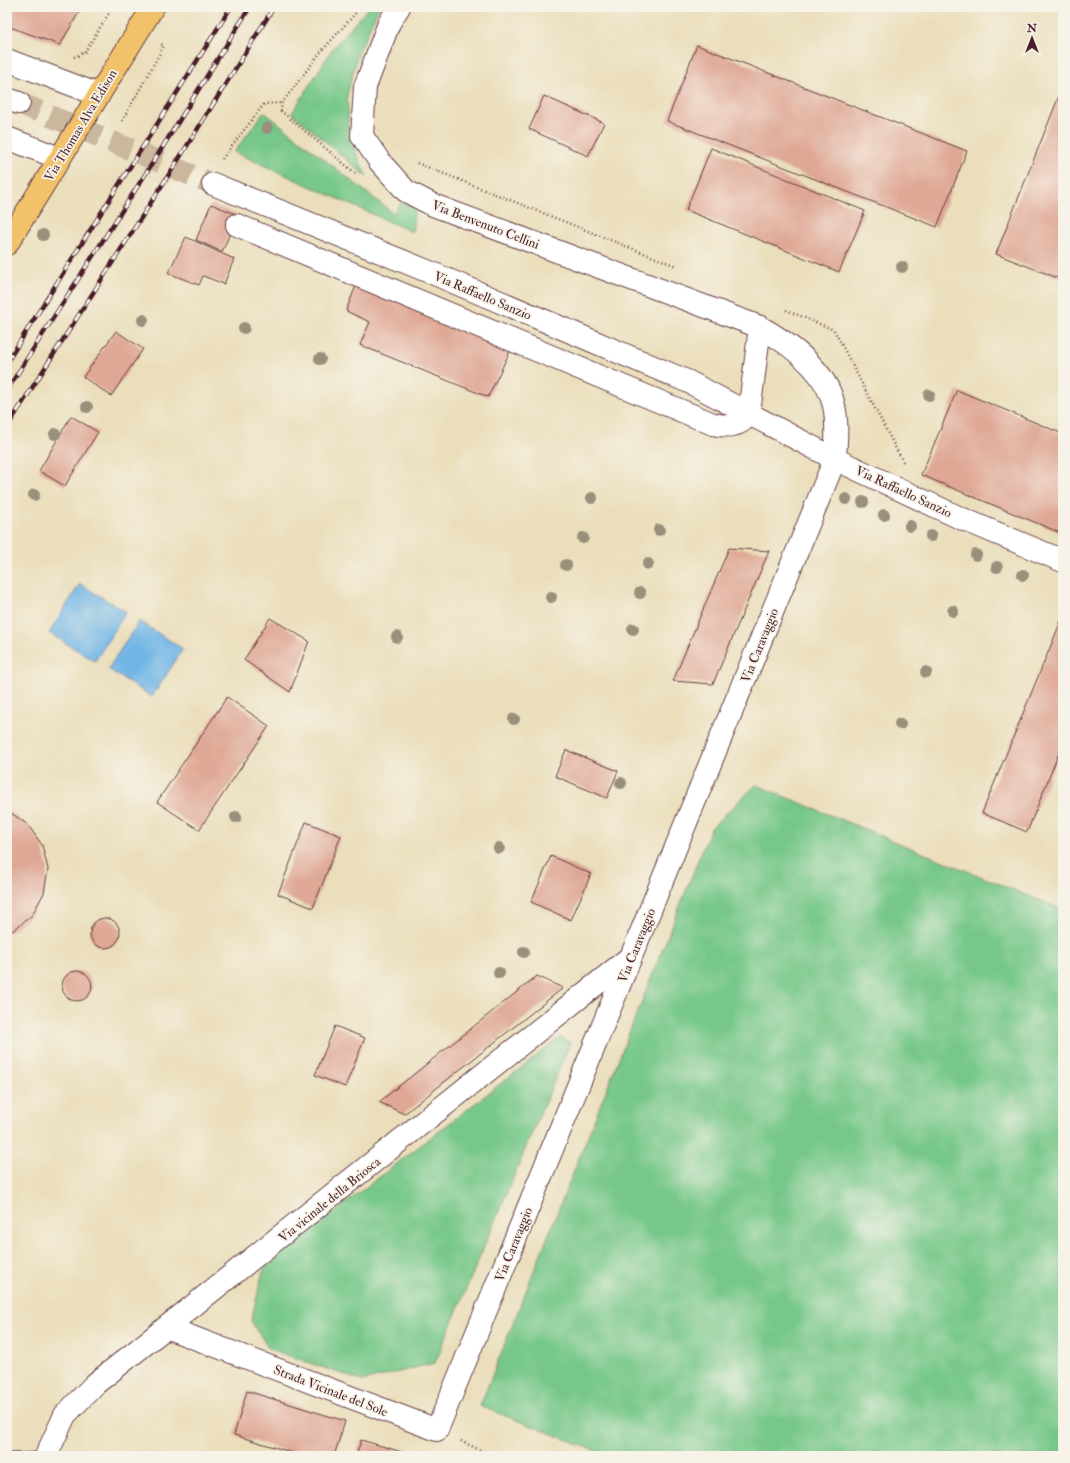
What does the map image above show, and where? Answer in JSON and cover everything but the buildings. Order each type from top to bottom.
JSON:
[{"type":"main road","name":"Via Thomas Alva Edison","points":[[7,244],[153,7]]},
{"type":"street","name":"Via Benvenuto Cellini","points":[[399,7],[389,23],[365,86],[362,136],[380,162],[406,191],[434,205],[760,327],[782,340],[796,351],[822,380],[834,406],[836,422],[835,459]]},
{"type":"street","points":[[7,60],[98,95]]},
{"type":"street","points":[[7,138],[59,158]]},
{"type":"street","name":"Via Raffaello Sanzio","points":[[216,174],[689,382],[835,459],[958,517],[1063,561]]},
{"type":"street","points":[[237,225],[713,424],[722,426],[736,424],[746,419],[749,413],[760,327]]},
{"type":"street","name":"Via Caravaggio","points":[[437,1430],[835,459]]},
{"type":"street","name":"Via vicinale della Briosca","points":[[46,1456],[65,1415],[95,1384],[168,1328],[631,957]]},
{"type":"street","name":"Strada Vicinale del Sole","points":[[168,1328],[437,1430]]},
{"type":"path","points":[[57,80],[66,60],[84,53],[113,7]]},
{"type":"path","points":[[122,121],[164,46]]},
{"type":"path","points":[[216,174],[264,104],[282,103]]},
{"type":"path","points":[[7,178],[14,167]]},
{"type":"path","points":[[437,1430],[493,1456]]},
{"type":"green space","points":[[369,7],[379,7],[358,54],[347,95],[349,137],[367,177],[292,113],[333,48]]},
{"type":"green space","points":[[264,112],[393,213],[402,202],[415,208],[412,232],[234,152]]},
{"type":"green space","points":[[756,785],[1063,910],[1063,1456],[609,1456],[480,1406],[711,828]]},
{"type":"green space","points":[[561,1037],[570,1043],[435,1363],[362,1381],[269,1349],[251,1321],[263,1271],[272,1260]]},
{"type":"water","points":[[80,584],[126,612],[95,661],[49,633]]},
{"type":"water","points":[[139,621],[183,649],[152,697],[108,669]]},
{"type":"tunnel","points":[[19,103],[213,184]]},
{"type":"railway","points":[[7,362],[231,7]]},
{"type":"railway","points":[[7,390],[157,156],[250,7]]},
{"type":"railway","points":[[7,427],[175,165],[274,7]]}]
